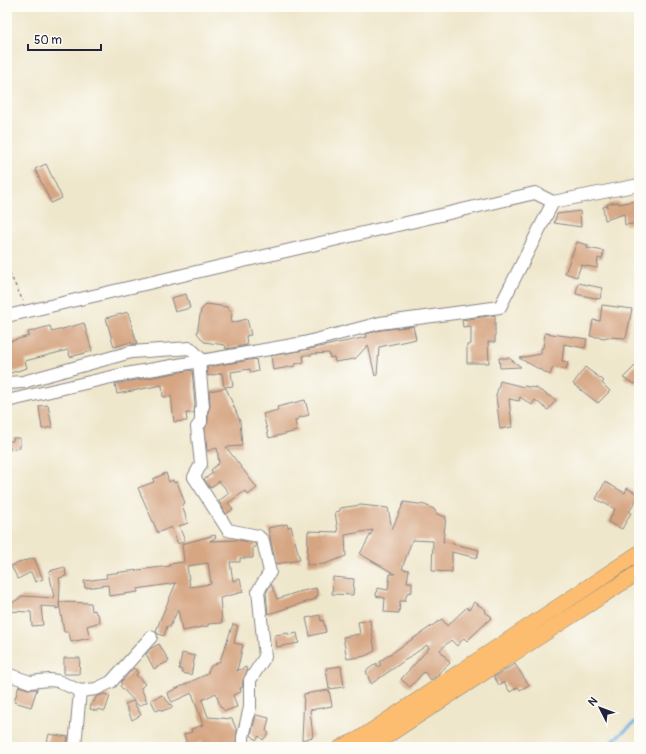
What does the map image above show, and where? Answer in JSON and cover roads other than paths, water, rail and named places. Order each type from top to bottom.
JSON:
[{"type":"main road","points":[[341,747],[359,740],[639,553]]},
{"type":"main road","points":[[370,747],[639,572]]},
{"type":"street","points":[[7,316],[535,193],[553,202],[639,185]]},
{"type":"street","points":[[7,402],[120,375],[304,343],[380,323],[500,307],[553,202]]},
{"type":"street","points":[[7,383],[23,382],[131,352],[190,348],[201,361],[203,406],[201,410],[201,422],[197,427],[201,464],[194,477],[228,530],[258,536],[263,541],[270,572],[258,591],[265,657],[250,680],[250,707],[243,737],[243,747]]},
{"type":"street","points":[[7,674],[30,682],[49,680],[58,681],[80,691],[96,689],[111,682],[152,637]]},
{"type":"street","points":[[75,747],[80,691]]},
{"type":"waterway","points":[[605,747],[639,719]]}]
